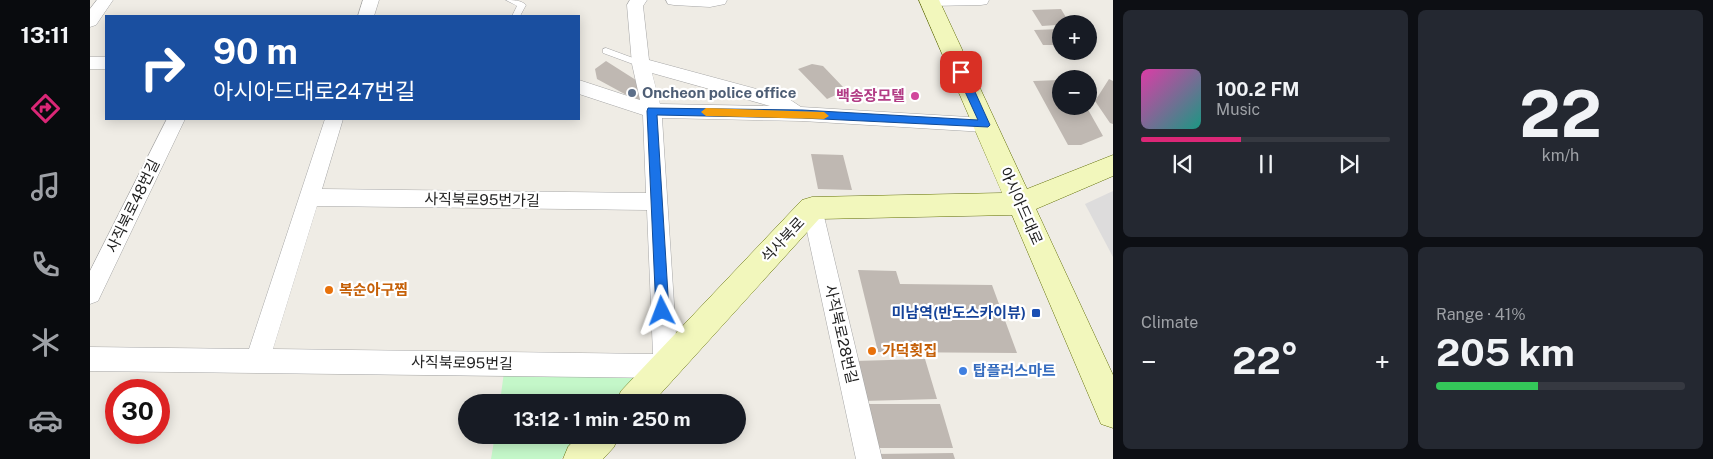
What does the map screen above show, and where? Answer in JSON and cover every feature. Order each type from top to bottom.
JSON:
[{"type":"street","points":[[90,21],[105,0]]},
{"type":"street","points":[[366,15],[371,0]]},
{"type":"street","points":[[639,0],[636,5],[641,64],[652,111],[666,366]]},
{"type":"street","points":[[674,0],[710,2],[719,0]]},
{"type":"street","name":"아시아드대로","points":[[981,0],[929,0],[1113,412]]},
{"type":"street","points":[[90,63],[105,63]]},
{"type":"street","points":[[641,64],[779,102],[802,114]]},
{"type":"street","points":[[580,87],[652,111],[802,114],[985,125]]},
{"type":"street","name":"사직북로48번길","points":[[90,294],[176,120]]},
{"type":"street","points":[[258,360],[334,120]]},
{"type":"street","points":[[1020,204],[1113,165]]},
{"type":"street","name":"사직북로95번가길","points":[[309,197],[656,202]]},
{"type":"street","name":"석사북로","points":[[640,394],[812,208],[1020,204]]},
{"type":"street","name":"사직북로28번길","points":[[812,208],[869,459]]},
{"type":"street","name":"사직북로95번길","points":[[90,359],[666,366]]},
{"type":"street","points":[[580,459],[594,444]]},
{"type":"lane","points":[[510,0],[522,5],[517,15]]},
{"type":"lane","points":[[606,51],[641,64]]},
{"type":"shaded area","points":[[1113,191],[1113,257],[1085,204]]},
{"type":"green space","points":[[504,372],[640,372],[619,394],[501,394]]},
{"type":"green space","points":[[494,444],[575,444],[561,459],[491,459]]},
{"type":"building","points":[[1061,9],[1065,15],[1052,15],[1052,25],[1042,26],[1032,10]]},
{"type":"building","points":[[1052,29],[1052,45],[1043,45],[1034,30]]},
{"type":"building","name":"Oncheon police office","points":[[606,61],[639,82],[643,104],[597,79],[595,69]]},
{"type":"building","points":[[812,64],[823,66],[843,87],[838,94],[827,99],[798,69]]},
{"type":"building","points":[[1109,79],[1113,81],[1113,124],[1110,123],[1097,104],[1097,98]]},
{"type":"building","points":[[1052,80],[1052,115],[1091,115],[1103,136],[1081,145],[1068,145],[1033,81]]},
{"type":"building","points":[[811,154],[843,155],[852,190],[818,189]]},
{"type":"building","points":[[858,270],[896,271],[900,284],[992,285],[1017,353],[878,352]]},
{"type":"building","points":[[925,359],[937,399],[863,401],[854,361]]},
{"type":"building","points":[[863,404],[940,404],[953,448],[873,448]]},
{"type":"building","points":[[953,453],[955,459],[876,459],[875,454]]},
{"type":"slow traffic","points":[[706,112],[824,116]]},
{"type":"place","name":"Oncheon police office","points":[[632,93]]},
{"type":"place","name":"백송장모텔","points":[[915,96]]},
{"type":"place","name":"복순아구찜","points":[[329,290]]},
{"type":"place","name":"미남역(반도스카이뷰)","points":[[1036,313]]},
{"type":"place","name":"가덕횟집","points":[[872,351]]},
{"type":"place","name":"탑플러스마트","points":[[963,371]]},
{"type":"route","points":[[662,311],[652,111],[802,114],[985,125],[961,72]]}]
